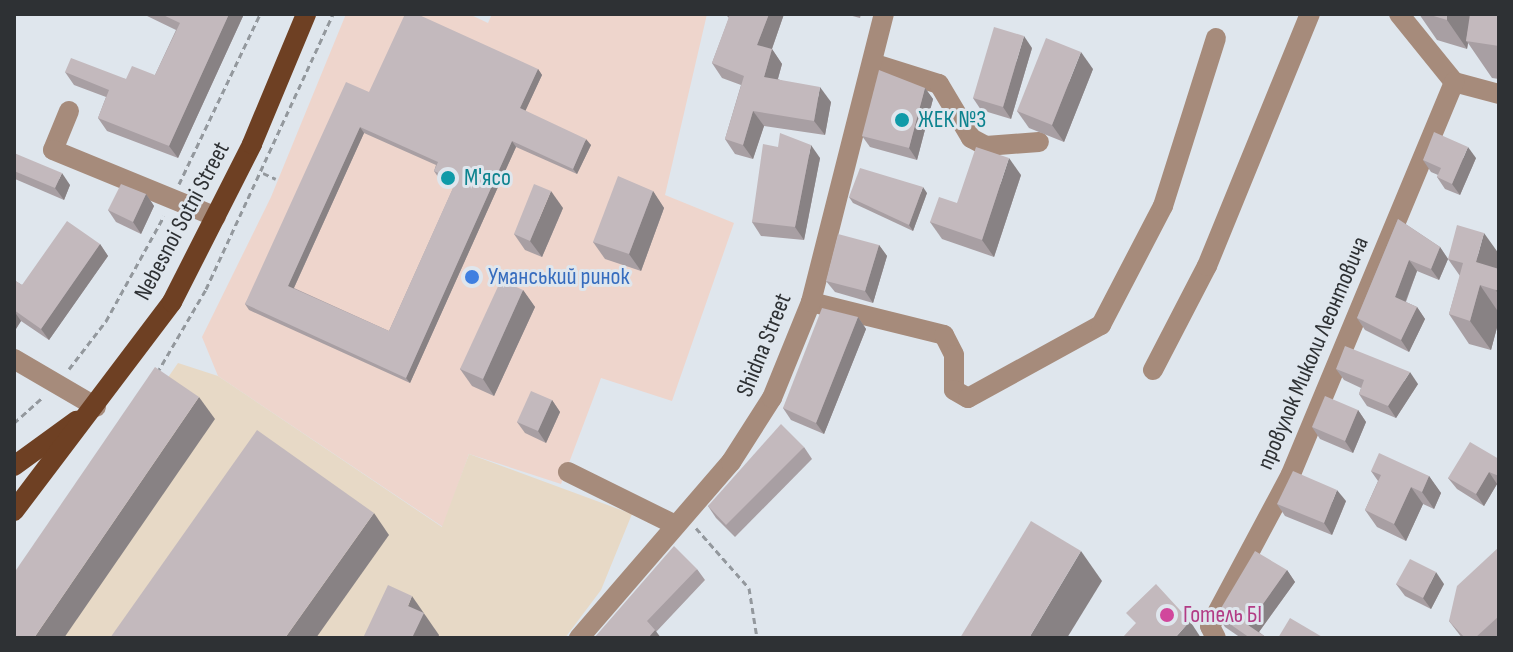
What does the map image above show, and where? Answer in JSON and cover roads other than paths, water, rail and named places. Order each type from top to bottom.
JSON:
[{"type":"main road","name":"Nebesnoi Sotni Street","points":[[14,511],[96,407],[172,302],[216,217],[306,14]]},
{"type":"main road","points":[[14,466],[96,407]]},
{"type":"street","name":"Shidna Street","points":[[579,638],[759,423],[811,302],[884,14]]},
{"type":"street","points":[[1153,370],[1207,266],[1310,14]]},
{"type":"street","points":[[1399,14],[1454,82],[1499,94]]},
{"type":"street","points":[[811,302],[944,335],[954,355],[954,390],[968,398],[1101,325],[1163,206],[1216,38]]},
{"type":"street","points":[[872,63],[939,84],[971,138],[986,146],[1039,142]]},
{"type":"street","name":"провулок Миколи Леонтовича","points":[[1216,638],[1210,626],[1291,474],[1454,82]]},
{"type":"street","points":[[69,111],[53,150],[216,217]]},
{"type":"street","points":[[14,359],[96,407]]},
{"type":"street","points":[[568,472],[677,519]]},
{"type":"place","name":"ЖЕК №3","points":[[902,120]]},
{"type":"place","name":"М'ясо","points":[[448,178]]},
{"type":"place","name":"Уманський ринок","points":[[472,277]]},
{"type":"place","name":"Готель БІ","points":[[1167,615]]}]
